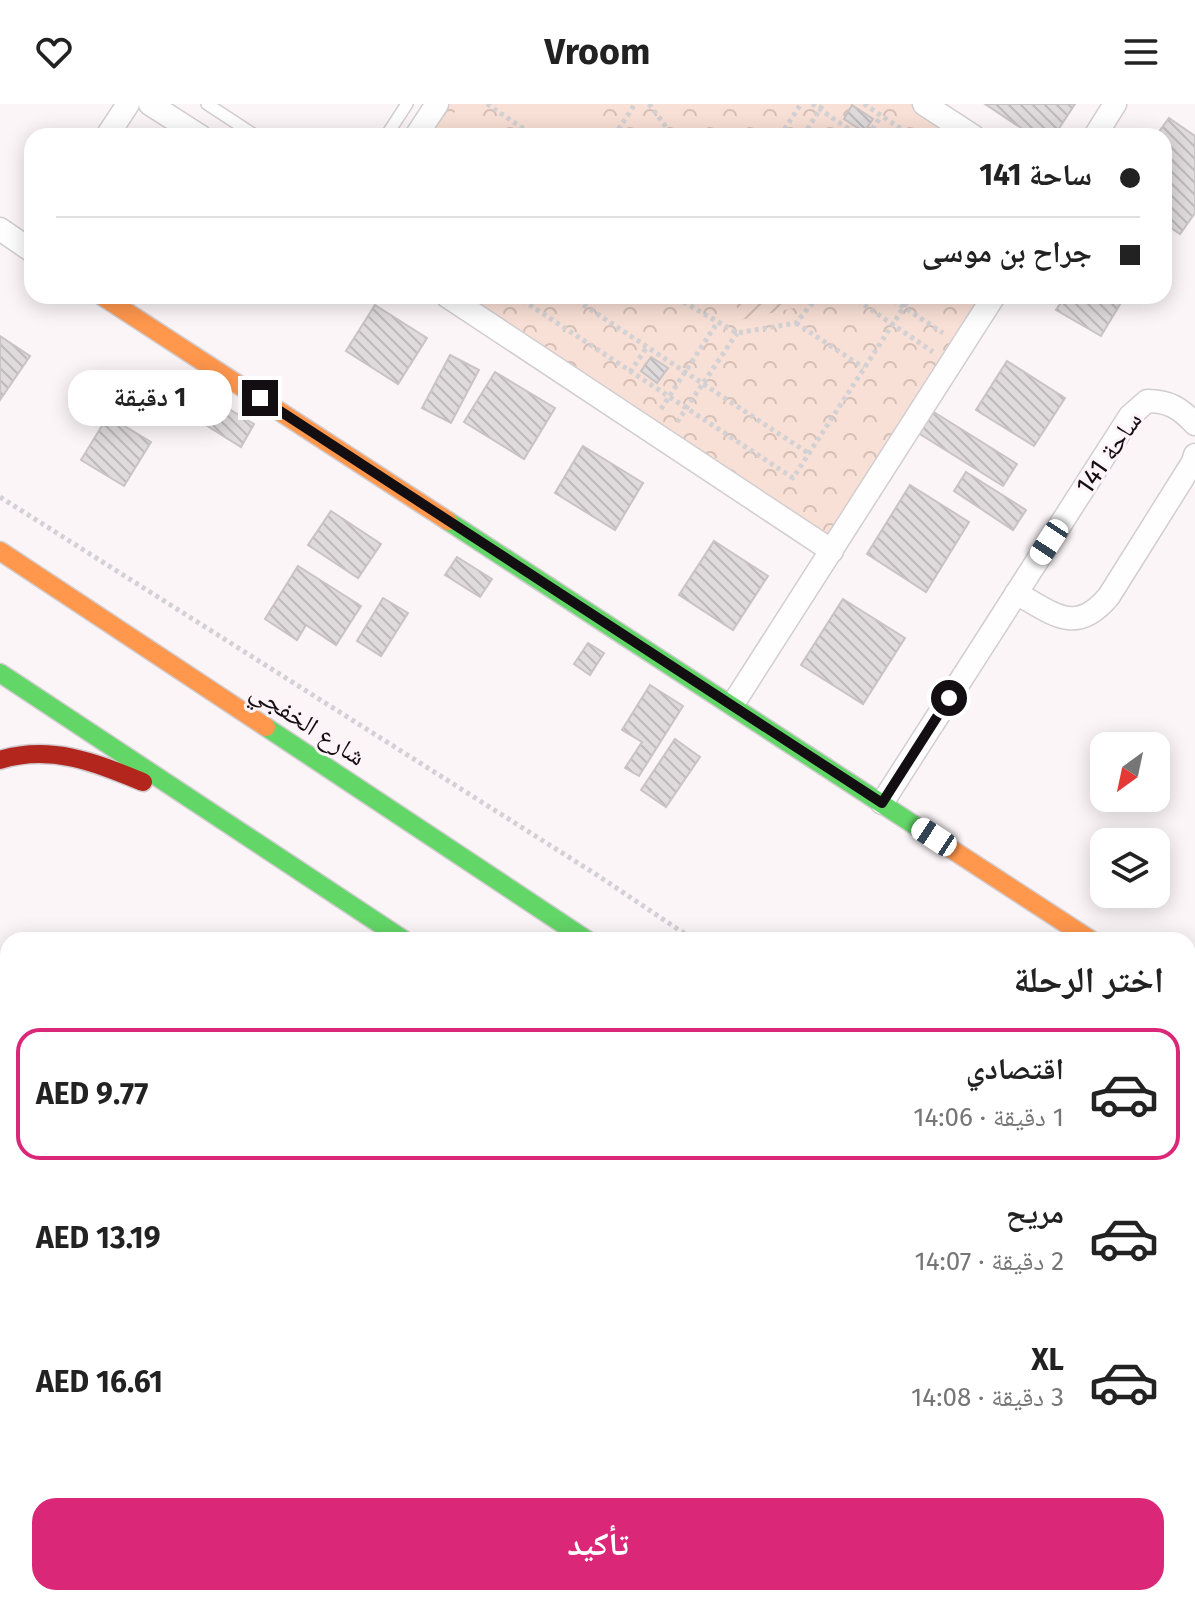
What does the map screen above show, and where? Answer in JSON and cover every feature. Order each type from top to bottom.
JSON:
[{"type":"main road","points":[[114,304],[1079,932]]},
{"type":"main road","name":"شارع الخفجي","points":[[0,551],[575,932]]},
{"type":"main road","points":[[0,673],[392,932]]},
{"type":"main road","points":[[0,760],[39,752],[72,757],[196,801]]},
{"type":"street","points":[[112,128],[128,104]]},
{"type":"street","points":[[150,104],[188,128]]},
{"type":"street","points":[[421,128],[437,104]]},
{"type":"street","points":[[924,104],[961,128]]},
{"type":"street","points":[[1100,128],[1115,104]]},
{"type":"street","points":[[0,229],[24,245]]},
{"type":"street","points":[[459,304],[832,551]]},
{"type":"street","points":[[733,704],[989,304]]},
{"type":"street","name":"ساحة 141","points":[[882,803],[1130,416],[1147,401],[1166,401],[1182,410],[1195,424]]},
{"type":"street","points":[[1016,593],[1056,615],[1072,620],[1098,611],[1195,455]]},
{"type":"lane","points":[[207,104],[244,128]]},
{"type":"lane","points":[[391,128],[407,104]]},
{"type":"path","points":[[487,104],[522,128]]},
{"type":"path","points":[[619,128],[635,104]]},
{"type":"path","points":[[649,104],[667,128]]},
{"type":"path","points":[[785,128],[801,104]]},
{"type":"path","points":[[812,104],[821,106],[849,128]]},
{"type":"path","points":[[864,104],[900,128]]},
{"type":"path","points":[[808,128],[821,106]]},
{"type":"path","points":[[873,128],[881,116]]},
{"type":"path","points":[[528,304],[793,478],[906,304]]},
{"type":"path","points":[[582,304],[808,453]]},
{"type":"path","points":[[686,304],[737,333],[796,323],[811,304]]},
{"type":"path","points":[[863,304],[933,352]]},
{"type":"path","points":[[899,304],[945,334],[925,365]]},
{"type":"path","points":[[688,432],[658,413],[717,323]]},
{"type":"path","points":[[796,323],[864,368]]},
{"type":"path","points":[[675,424],[737,333]]},
{"type":"path","points":[[630,372],[647,347]]},
{"type":"path","points":[[0,497],[682,932]]},
{"type":"green space","points":[[450,104],[913,104],[950,128],[434,128]]},
{"type":"green space","points":[[460,104],[496,128],[444,128]]},
{"type":"green space","points":[[502,104],[610,104],[594,128],[538,128]]},
{"type":"green space","points":[[474,304],[975,304],[828,534]]},
{"type":"green space","points":[[736,304],[793,304],[794,308],[740,320]]},
{"type":"building","points":[[985,104],[1075,104],[1059,128],[1021,128]]},
{"type":"building","points":[[852,105],[873,119],[867,128],[858,128],[844,119]]},
{"type":"building","points":[[1169,118],[1195,136],[1195,213],[1180,234],[1172,228],[1172,128],[1162,128]]},
{"type":"building","points":[[1060,304],[1120,304],[1101,336],[1056,310]]},
{"type":"building","points":[[375,305],[427,338],[398,384],[346,351]]},
{"type":"building","points":[[0,336],[30,356],[0,400]]},
{"type":"building","points":[[450,355],[479,370],[451,423],[422,408]]},
{"type":"building","points":[[651,357],[668,368],[657,383],[641,371]]},
{"type":"building","points":[[1007,361],[1065,398],[1034,446],[976,410]]},
{"type":"building","points":[[495,372],[555,408],[524,459],[464,422]]},
{"type":"building","points":[[214,400],[254,424],[241,447],[201,422]]},
{"type":"building","points":[[929,409],[1017,464],[1003,486],[915,431]]},
{"type":"building","points":[[108,416],[151,442],[124,486],[81,460]]},
{"type":"building","points":[[583,446],[643,483],[615,530],[555,493]]},
{"type":"building","points":[[966,472],[1026,510],[1013,530],[954,491]]},
{"type":"building","points":[[910,485],[969,522],[926,592],[867,554]]},
{"type":"building","points":[[331,511],[381,544],[358,578],[308,545]]},
{"type":"building","points":[[714,541],[768,576],[733,630],[679,595]]},
{"type":"building","points":[[457,557],[492,579],[480,597],[445,575]]},
{"type":"building","points":[[298,566],[361,606],[336,645],[306,625],[297,640],[265,619]]},
{"type":"building","points":[[383,598],[408,613],[381,656],[357,641]]},
{"type":"building","points":[[843,599],[905,638],[863,704],[801,665]]},
{"type":"building","points":[[588,643],[604,653],[590,675],[574,664]]},
{"type":"building","points":[[650,685],[683,706],[639,776],[625,768],[642,742],[622,730]]},
{"type":"building","points":[[675,739],[700,757],[666,807],[641,790]]},
{"type":"traffic: fast","points":[[448,521],[922,830]]},
{"type":"traffic: fast","points":[[0,673],[392,932]]},
{"type":"traffic: fast","points":[[266,727],[575,932]]},
{"type":"traffic: slow","points":[[114,304],[448,521]]},
{"type":"traffic: slow","points":[[0,551],[266,727]]},
{"type":"traffic: slow","points":[[922,830],[1079,932]]},
{"type":"traffic: jam","points":[[0,760],[37,754],[55,755],[91,762],[143,782]]},
{"type":"route","points":[[260,398],[882,803],[949,698]]}]
